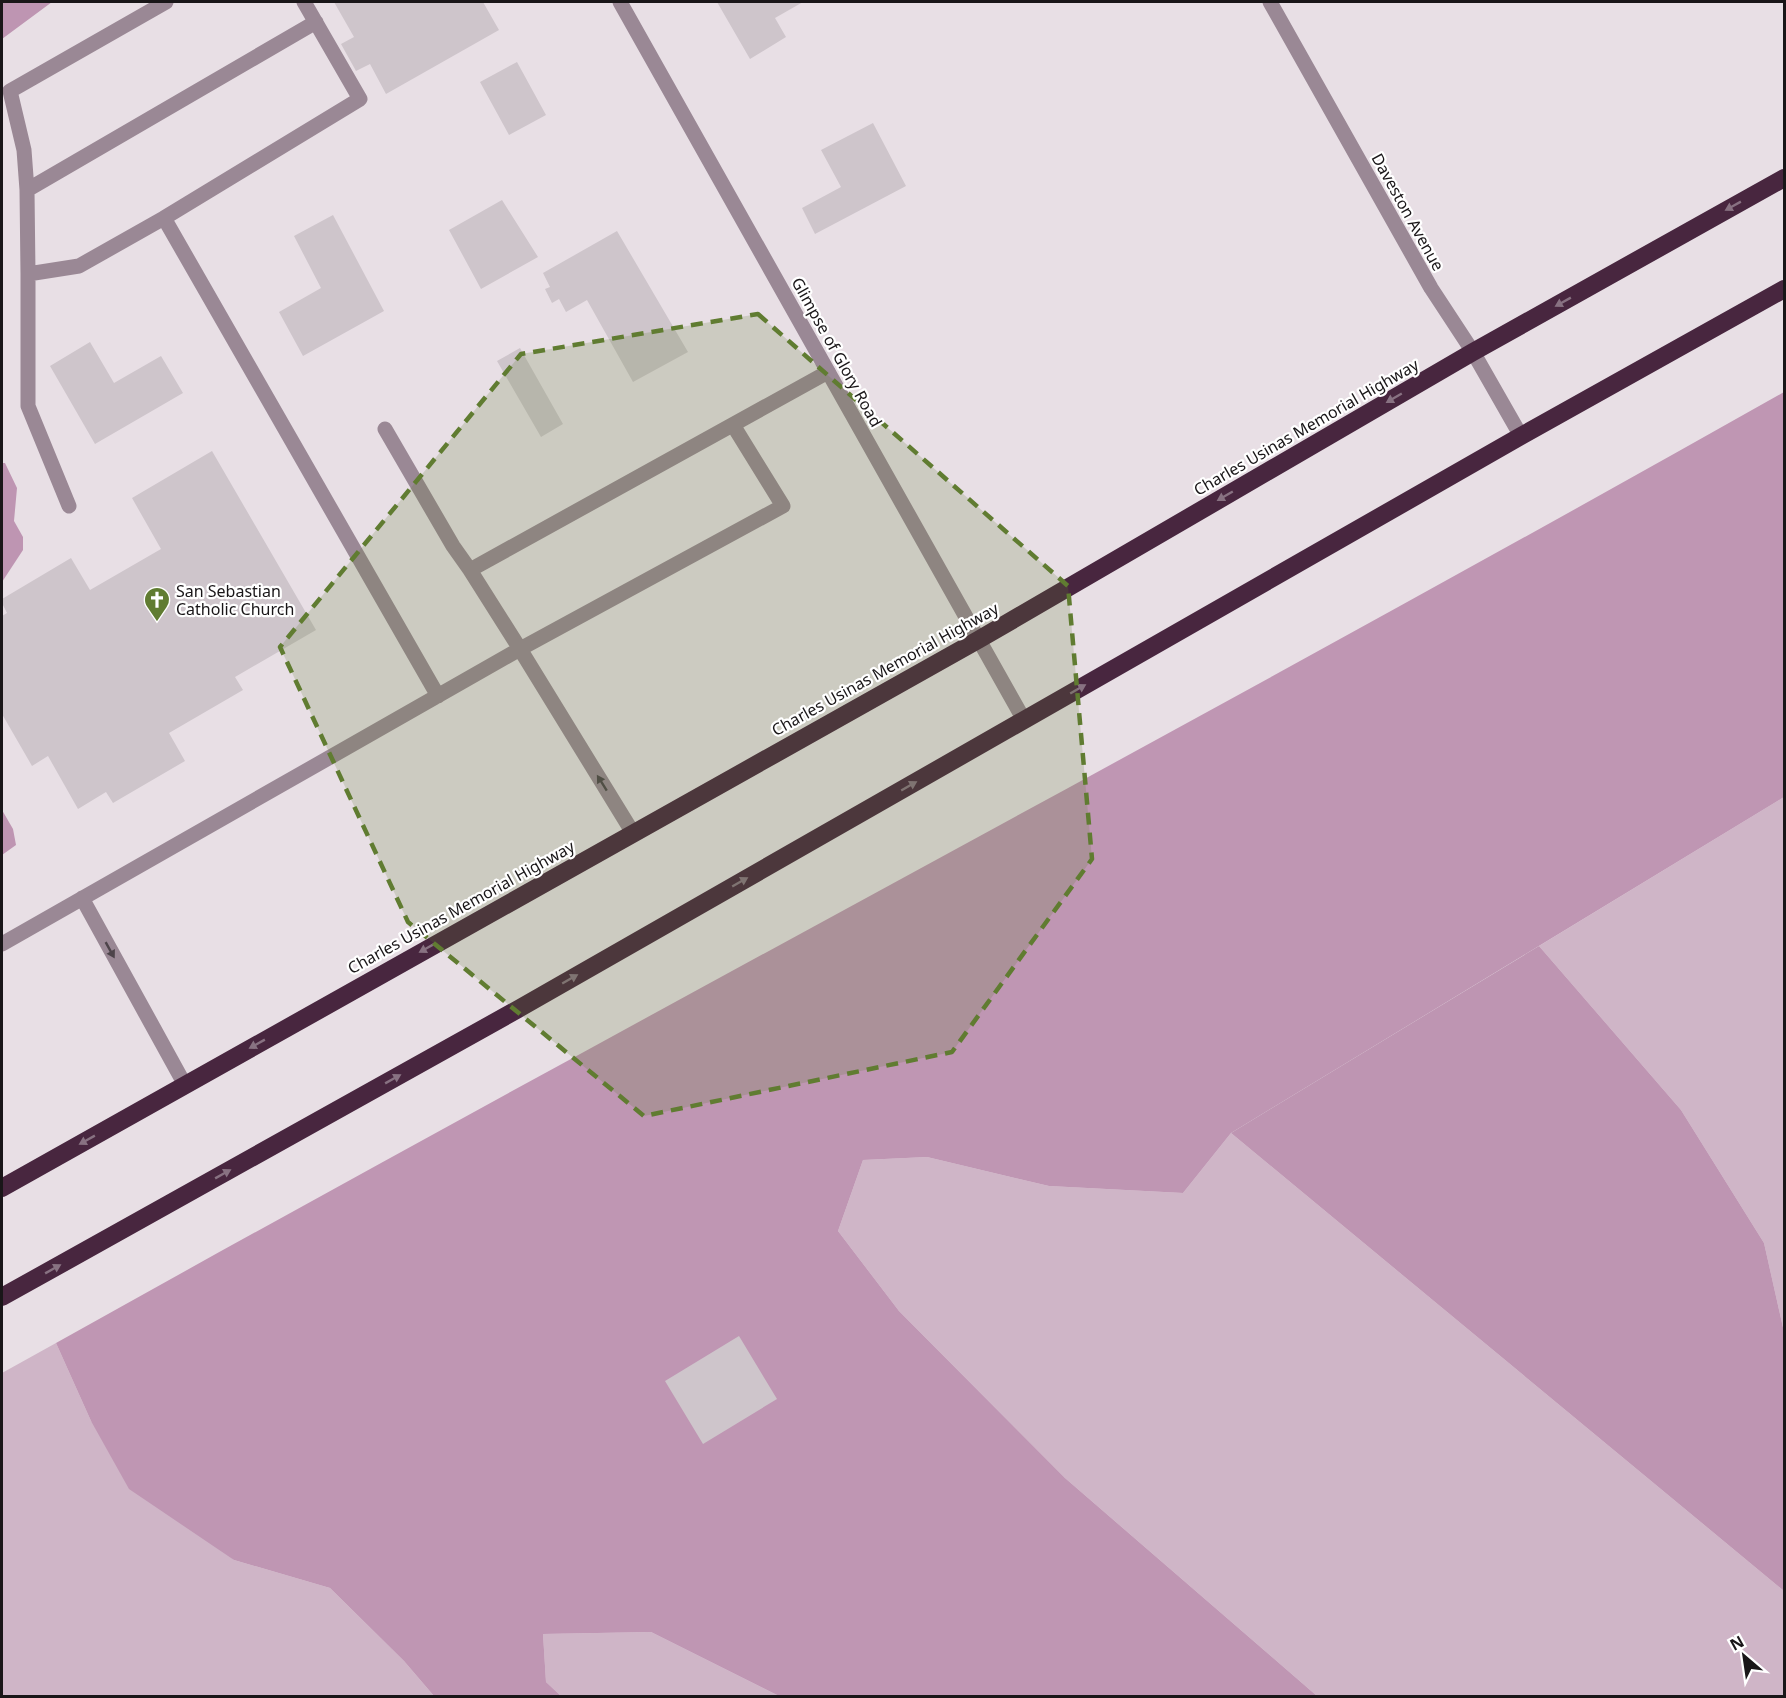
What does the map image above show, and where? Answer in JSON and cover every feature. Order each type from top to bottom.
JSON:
[{"type":"highway","name":"Charles Usinas Memorial Highway","points":[[2,1188],[978,640],[1473,352],[1785,178]]},
{"type":"highway","points":[[2,1297],[520,1008],[1521,436],[1785,289]]},
{"type":"street","points":[[69,506],[28,406],[27,190],[24,150],[10,91],[166,2]]},
{"type":"street","points":[[28,274],[79,266],[164,219],[360,99],[304,2]]},
{"type":"street","name":"Glimpse of Glory Road","points":[[620,2],[1024,720]]},
{"type":"street","name":"Daveston Avenue","points":[[1270,2],[1431,288],[1473,352],[1521,436]]},
{"type":"street","points":[[27,190],[316,22]]},
{"type":"street","points":[[164,219],[438,696]]},
{"type":"street","points":[[470,570],[828,372]]},
{"type":"street","points":[[2,944],[520,649],[783,506],[733,424]]},
{"type":"street","points":[[385,429],[453,546],[520,649],[633,833]]},
{"type":"street","points":[[82,898],[185,1085]]},
{"type":"highlighted area","points":[[758,314],[1068,586],[1092,859],[952,1052],[644,1116],[408,922],[280,647],[521,354]]},
{"type":"shaded area","points":[[2,2],[52,2],[2,39]]},
{"type":"shaded area","points":[[1784,392],[1784,797],[1231,1133],[1183,1193],[1049,1186],[927,1157],[863,1160],[838,1231],[899,1311],[1065,1478],[1317,1696],[779,1696],[651,1632],[543,1634],[546,1682],[561,1696],[434,1696],[404,1661],[330,1588],[234,1560],[129,1489],[91,1421],[56,1343],[488,1104],[1353,632]]},
{"type":"shaded area","points":[[2,463],[5,463],[17,488],[14,521],[23,537],[23,550],[2,582]]},
{"type":"shaded area","points":[[1784,797],[1784,1332],[1764,1243],[1681,1110],[1539,946]]},
{"type":"shaded area","points":[[2,810],[13,829],[16,845],[2,855]]},
{"type":"shaded area","points":[[1539,946],[1681,1110],[1764,1243],[1784,1332],[1784,1591],[1231,1133]]},
{"type":"shaded area","points":[[1231,1133],[1784,1591],[1784,1696],[1317,1696],[1065,1478],[899,1311],[838,1231],[863,1160],[927,1157],[1049,1186],[1183,1193]]},
{"type":"shaded area","points":[[56,1343],[91,1421],[234,1560],[330,1588],[404,1661],[434,1696],[2,1696],[2,1373]]},
{"type":"shaded area","points":[[651,1632],[779,1696],[561,1696],[546,1682],[543,1634]]},
{"type":"building","points":[[334,2],[483,2],[499,30],[386,94],[370,64],[356,71],[341,44],[354,37]]},
{"type":"building","points":[[717,2],[803,2],[775,18],[786,37],[750,59]]},
{"type":"building","points":[[517,62],[546,115],[509,135],[480,82]]},
{"type":"building","points":[[873,123],[906,186],[815,234],[802,208],[841,187],[821,150]]},
{"type":"building","points":[[502,200],[538,257],[481,289],[449,230]]},
{"type":"building","points":[[333,215],[384,311],[303,356],[279,312],[321,288],[294,236]]},
{"type":"building","points":[[617,231],[688,352],[633,382],[587,300],[566,312],[559,299],[552,303],[545,289],[550,287],[543,273]]},
{"type":"building","points":[[90,342],[114,383],[161,356],[183,393],[95,444],[50,366]]},
{"type":"building","points":[[520,348],[563,424],[541,437],[497,361]]},
{"type":"building","name":"San Sebastian Catholic Church","points":[[212,451],[316,630],[235,677],[243,690],[169,733],[185,761],[113,803],[106,792],[78,809],[48,756],[32,766],[2,714],[2,616],[7,613],[2,599],[71,558],[90,590],[161,549],[132,498]]},
{"type":"building","points":[[739,1336],[777,1399],[703,1444],[665,1381]]},
{"type":"place","name":"San Sebastian Catholic Church","points":[[157,623]]}]
